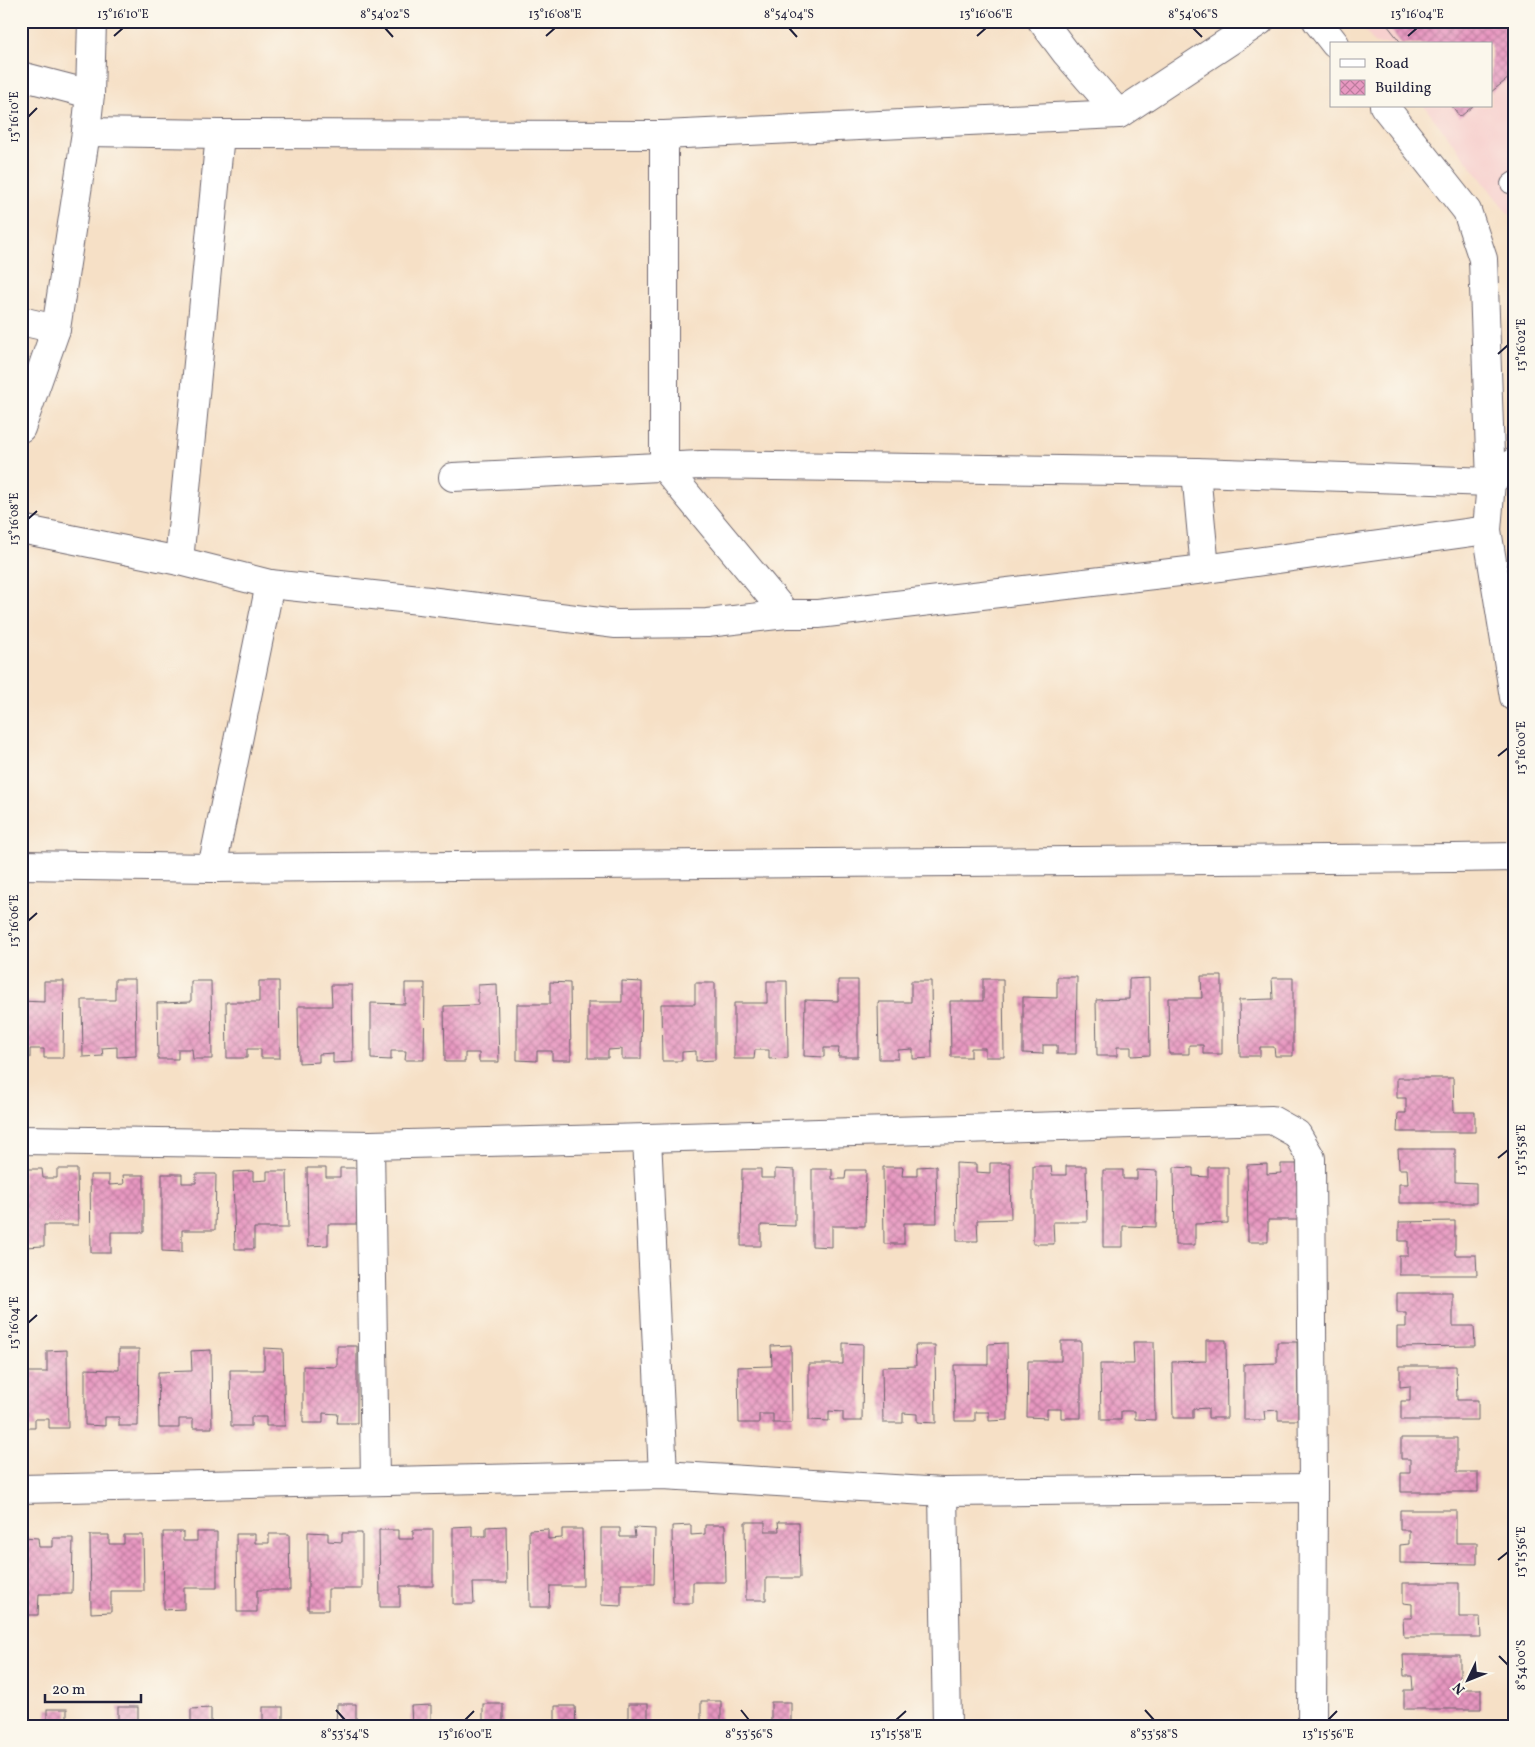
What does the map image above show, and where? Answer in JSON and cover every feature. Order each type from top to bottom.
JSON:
[{"type":"street","points":[[21,428],[56,329],[86,132],[90,94],[92,21]]},
{"type":"street","points":[[1042,21],[1066,53],[1119,114]]},
{"type":"street","points":[[86,132],[664,135],[1119,114],[1260,21]]},
{"type":"street","points":[[1317,21],[1333,42]]},
{"type":"street","points":[[21,76],[90,94]]},
{"type":"street","points":[[1386,108],[1467,211],[1483,260],[1491,482],[1488,530],[1514,697]]},
{"type":"street","points":[[179,561],[220,134]]},
{"type":"street","points":[[664,135],[664,468],[786,614]]},
{"type":"street","points":[[21,321],[56,329]]},
{"type":"street","points":[[454,477],[700,465],[1196,472],[1491,482],[1514,462]]},
{"type":"street","points":[[1196,472],[1205,569]]},
{"type":"street","points":[[21,529],[179,561],[270,584],[616,624],[707,623],[786,614],[818,614],[1205,569],[1488,530]]},
{"type":"street","points":[[212,868],[270,584]]},
{"type":"street","points":[[21,865],[212,868],[1514,856]]},
{"type":"street","points":[[21,1140],[370,1145],[1272,1120],[1297,1134],[1311,1158],[1312,1726]]},
{"type":"street","points":[[647,1138],[663,1475]]},
{"type":"street","points":[[370,1145],[375,1480]]},
{"type":"street","points":[[21,1489],[663,1475],[943,1492],[1313,1488]]},
{"type":"street","points":[[943,1492],[947,1726]]},
{"type":"shaded area","points":[[1358,21],[1514,21],[1514,221],[1426,108],[1492,108],[1492,42],[1374,42]]},
{"type":"building","points":[[1384,21],[1514,21],[1514,74],[1492,91],[1492,42],[1400,42]]},
{"type":"building","points":[[1453,108],[1471,108],[1460,117]]},
{"type":"building","points":[[1201,976],[1222,976],[1222,1054],[1203,1054],[1203,1045],[1189,1045],[1189,1054],[1169,1054],[1168,998],[1202,998]]},
{"type":"building","points":[[1057,977],[1077,977],[1076,1054],[1057,1054],[1057,1045],[1043,1045],[1043,1054],[1023,1053],[1023,997],[1057,998]]},
{"type":"building","points":[[1149,978],[1150,1055],[1131,1056],[1131,1047],[1117,1047],[1117,1056],[1097,1056],[1096,1000],[1129,999],[1129,979]]},
{"type":"building","points":[[1272,978],[1293,978],[1293,1056],[1275,1056],[1274,1047],[1260,1047],[1260,1056],[1240,1056],[1239,1000],[1273,999]]},
{"type":"building","points":[[115,979],[135,979],[136,1056],[117,1057],[117,1047],[102,1048],[103,1056],[83,1057],[82,1000],[115,1000]]},
{"type":"building","points":[[983,979],[1003,979],[1004,1057],[985,1057],[985,1048],[971,1048],[971,1057],[951,1057],[950,1001],[983,1001]]},
{"type":"building","points":[[838,980],[858,980],[858,1057],[838,1057],[839,1048],[824,1048],[824,1057],[804,1056],[805,1000],[838,1001]]},
{"type":"building","points":[[44,981],[64,981],[63,1058],[44,1058],[44,1049],[30,1049],[30,1058],[21,1058],[21,1001],[44,1002]]},
{"type":"building","points":[[191,981],[211,981],[212,1059],[193,1059],[192,1049],[178,1049],[178,1059],[158,1059],[157,1003],[191,1002]]},
{"type":"building","points":[[259,981],[279,981],[280,1058],[261,1058],[261,1049],[247,1049],[247,1058],[227,1058],[226,1002],[259,1002]]},
{"type":"building","points":[[622,981],[642,982],[641,1059],[622,1059],[622,1049],[608,1050],[608,1058],[588,1058],[588,1002],[622,1002]]},
{"type":"building","points":[[767,981],[787,981],[788,1058],[769,1059],[769,1050],[755,1050],[754,1059],[734,1059],[734,1003],[767,1003]]},
{"type":"building","points":[[911,981],[931,981],[932,1058],[913,1059],[913,1049],[898,1050],[898,1059],[879,1059],[878,1002],[911,1002]]},
{"type":"building","points":[[550,982],[570,983],[571,1060],[552,1060],[552,1051],[537,1051],[537,1061],[517,1060],[517,1004],[550,1004]]},
{"type":"building","points":[[405,983],[425,983],[424,1060],[405,1060],[406,1051],[391,1051],[391,1060],[371,1059],[371,1003],[405,1004]]},
{"type":"building","points":[[695,983],[715,983],[715,1060],[696,1061],[696,1051],[682,1052],[682,1061],[662,1061],[661,1004],[695,1004]]},
{"type":"building","points":[[497,984],[499,1062],[479,1062],[479,1053],[465,1053],[465,1062],[445,1062],[444,1006],[478,1005],[478,985]]},
{"type":"building","points":[[331,985],[352,985],[353,1062],[333,1063],[333,1053],[319,1054],[319,1062],[299,1063],[298,1006],[332,1006]]},
{"type":"building","points":[[1397,1078],[1453,1078],[1454,1112],[1475,1112],[1475,1132],[1397,1132],[1398,1113],[1406,1113],[1406,1098],[1397,1098]]},
{"type":"building","points":[[1398,1149],[1455,1149],[1455,1182],[1476,1183],[1476,1203],[1399,1203],[1399,1184],[1408,1184],[1407,1169],[1399,1169]]},
{"type":"building","points":[[956,1163],[976,1164],[976,1172],[990,1173],[990,1163],[1010,1163],[1011,1219],[977,1220],[978,1241],[957,1241]]},
{"type":"building","points":[[1267,1164],[1267,1174],[1281,1173],[1281,1164],[1301,1164],[1301,1220],[1268,1220],[1268,1242],[1248,1242],[1247,1165]]},
{"type":"building","points":[[936,1166],[937,1223],[904,1223],[904,1244],[884,1244],[883,1167],[903,1167],[902,1176],[917,1176],[917,1167]]},
{"type":"building","points":[[1033,1166],[1051,1166],[1052,1175],[1066,1175],[1066,1166],[1086,1166],[1087,1222],[1053,1222],[1054,1244],[1033,1244]]},
{"type":"building","points":[[1174,1167],[1193,1168],[1193,1176],[1208,1177],[1208,1167],[1228,1167],[1228,1223],[1195,1224],[1195,1245],[1175,1245]]},
{"type":"building","points":[[307,1168],[326,1168],[326,1177],[340,1177],[340,1168],[360,1168],[361,1224],[328,1224],[328,1245],[308,1246]]},
{"type":"building","points":[[23,1169],[42,1169],[43,1178],[57,1178],[57,1169],[77,1169],[78,1225],[44,1225],[44,1246],[24,1247]]},
{"type":"building","points":[[742,1169],[761,1169],[761,1178],[775,1178],[775,1169],[795,1170],[795,1226],[761,1225],[761,1246],[741,1246]]},
{"type":"building","points":[[812,1169],[832,1169],[832,1179],[845,1179],[846,1170],[866,1170],[865,1226],[832,1226],[832,1247],[812,1246]]},
{"type":"building","points":[[1103,1170],[1123,1170],[1123,1179],[1137,1179],[1137,1170],[1157,1171],[1156,1227],[1123,1226],[1123,1247],[1103,1247]]},
{"type":"building","points":[[253,1171],[253,1181],[267,1180],[267,1171],[287,1171],[288,1228],[254,1228],[254,1249],[235,1249],[233,1172]]},
{"type":"building","points":[[162,1174],[182,1174],[182,1183],[196,1183],[196,1174],[216,1174],[215,1230],[182,1230],[182,1252],[162,1251]]},
{"type":"building","points":[[90,1175],[109,1175],[109,1185],[124,1184],[123,1175],[144,1175],[144,1232],[111,1232],[111,1253],[91,1253]]},
{"type":"building","points":[[1455,1221],[1455,1255],[1476,1255],[1477,1275],[1399,1275],[1399,1256],[1408,1256],[1408,1241],[1399,1241],[1399,1222]]},
{"type":"building","points":[[1397,1293],[1453,1293],[1453,1326],[1474,1326],[1475,1346],[1397,1347],[1397,1327],[1406,1327],[1406,1313],[1397,1313]]},
{"type":"building","points":[[1206,1340],[1226,1340],[1227,1418],[1208,1418],[1208,1408],[1193,1409],[1193,1418],[1173,1418],[1172,1362],[1206,1361]]},
{"type":"building","points":[[1061,1341],[1081,1341],[1081,1418],[1061,1418],[1061,1409],[1047,1409],[1047,1418],[1027,1417],[1028,1361],[1061,1361]]},
{"type":"building","points":[[1133,1342],[1154,1342],[1155,1420],[1135,1419],[1135,1411],[1121,1411],[1121,1420],[1101,1420],[1100,1364],[1134,1364]]},
{"type":"building","points":[[1277,1342],[1297,1342],[1298,1420],[1278,1420],[1278,1410],[1264,1411],[1265,1420],[1244,1420],[1244,1364],[1277,1363]]},
{"type":"building","points":[[843,1343],[863,1344],[862,1421],[843,1421],[843,1412],[829,1411],[829,1421],[809,1420],[809,1364],[843,1364]]},
{"type":"building","points":[[1007,1343],[1008,1420],[989,1421],[989,1412],[975,1412],[975,1421],[955,1421],[954,1365],[988,1365],[988,1344]]},
{"type":"building","points":[[791,1345],[792,1423],[773,1423],[773,1414],[759,1414],[759,1423],[739,1423],[738,1367],[772,1366],[771,1346]]},
{"type":"building","points":[[915,1345],[935,1345],[936,1423],[917,1422],[917,1414],[903,1413],[903,1423],[883,1423],[882,1367],[916,1366]]},
{"type":"building","points":[[337,1346],[357,1346],[357,1423],[337,1423],[338,1414],[323,1413],[323,1423],[303,1423],[303,1366],[337,1367]]},
{"type":"building","points":[[264,1348],[283,1349],[285,1426],[266,1426],[266,1417],[251,1417],[251,1426],[231,1426],[230,1370],[264,1370]]},
{"type":"building","points":[[119,1349],[139,1349],[138,1426],[119,1426],[119,1417],[105,1417],[105,1426],[85,1425],[85,1369],[119,1370]]},
{"type":"building","points":[[67,1350],[68,1428],[49,1428],[49,1419],[35,1419],[35,1428],[21,1428],[21,1372],[47,1372],[47,1351]]},
{"type":"building","points":[[211,1350],[212,1428],[193,1428],[193,1419],[179,1419],[179,1428],[159,1428],[158,1372],[192,1371],[191,1351]]},
{"type":"building","points":[[1400,1366],[1456,1366],[1457,1400],[1478,1400],[1478,1420],[1401,1420],[1401,1401],[1410,1401],[1410,1386],[1400,1387]]},
{"type":"building","points":[[1401,1438],[1457,1438],[1457,1472],[1478,1472],[1478,1492],[1401,1492],[1401,1473],[1410,1473],[1410,1459],[1401,1459]]},
{"type":"building","points":[[1400,1510],[1456,1510],[1456,1543],[1477,1543],[1477,1564],[1400,1563],[1400,1545],[1409,1544],[1409,1530],[1400,1530]]},
{"type":"building","points":[[745,1522],[765,1522],[765,1531],[779,1531],[778,1522],[799,1522],[800,1578],[766,1578],[766,1600],[746,1600]]},
{"type":"building","points":[[691,1525],[691,1535],[705,1534],[705,1525],[725,1525],[726,1582],[693,1582],[693,1603],[673,1603],[672,1526]]},
{"type":"building","points":[[472,1526],[472,1536],[486,1536],[486,1527],[506,1526],[507,1583],[473,1583],[474,1604],[453,1604],[453,1527]]},
{"type":"building","points":[[601,1528],[620,1528],[620,1537],[635,1537],[634,1528],[655,1529],[654,1584],[621,1584],[621,1606],[601,1605]]},
{"type":"building","points":[[548,1529],[548,1539],[562,1538],[562,1529],[582,1529],[583,1586],[550,1586],[549,1607],[530,1607],[529,1530]]},
{"type":"building","points":[[379,1530],[398,1530],[398,1539],[413,1539],[413,1530],[433,1530],[433,1586],[400,1586],[400,1607],[380,1607]]},
{"type":"building","points":[[163,1532],[183,1532],[183,1541],[197,1541],[197,1532],[217,1532],[217,1588],[184,1588],[184,1609],[164,1610]]},
{"type":"building","points":[[308,1532],[328,1533],[328,1541],[342,1542],[342,1533],[362,1533],[362,1589],[328,1589],[328,1610],[308,1610]]},
{"type":"building","points":[[236,1534],[255,1534],[255,1543],[269,1543],[269,1534],[289,1534],[290,1590],[257,1590],[257,1612],[237,1612]]},
{"type":"building","points":[[90,1535],[109,1535],[109,1544],[124,1544],[124,1535],[143,1535],[144,1591],[111,1591],[111,1612],[91,1613]]},
{"type":"building","points":[[21,1537],[38,1538],[39,1547],[53,1547],[53,1538],[73,1538],[72,1594],[39,1594],[38,1615],[21,1615]]},
{"type":"building","points":[[1403,1583],[1459,1583],[1459,1617],[1480,1617],[1481,1637],[1404,1637],[1403,1618],[1412,1618],[1412,1604],[1403,1603]]},
{"type":"building","points":[[1403,1655],[1460,1655],[1460,1689],[1481,1689],[1481,1709],[1404,1709],[1404,1690],[1413,1690],[1412,1676],[1404,1676]]},
{"type":"building","points":[[701,1701],[721,1701],[721,1726],[668,1726],[668,1722],[701,1722]]},
{"type":"building","points":[[771,1702],[791,1702],[791,1726],[737,1726],[737,1723],[771,1723]]},
{"type":"building","points":[[337,1704],[356,1704],[356,1726],[336,1726]]},
{"type":"building","points":[[483,1704],[503,1704],[503,1726],[483,1726]]},
{"type":"building","points":[[628,1704],[648,1704],[648,1726],[628,1726]]},
{"type":"building","points":[[431,1705],[431,1726],[412,1726],[411,1706]]},
{"type":"building","points":[[555,1706],[575,1706],[576,1726],[555,1726]]},
{"type":"building","points":[[118,1707],[138,1707],[138,1726],[118,1726]]},
{"type":"building","points":[[263,1707],[283,1707],[283,1726],[263,1726]]},
{"type":"building","points":[[211,1708],[211,1726],[191,1726],[191,1709]]},
{"type":"building","points":[[47,1709],[67,1709],[67,1726],[47,1726]]}]
